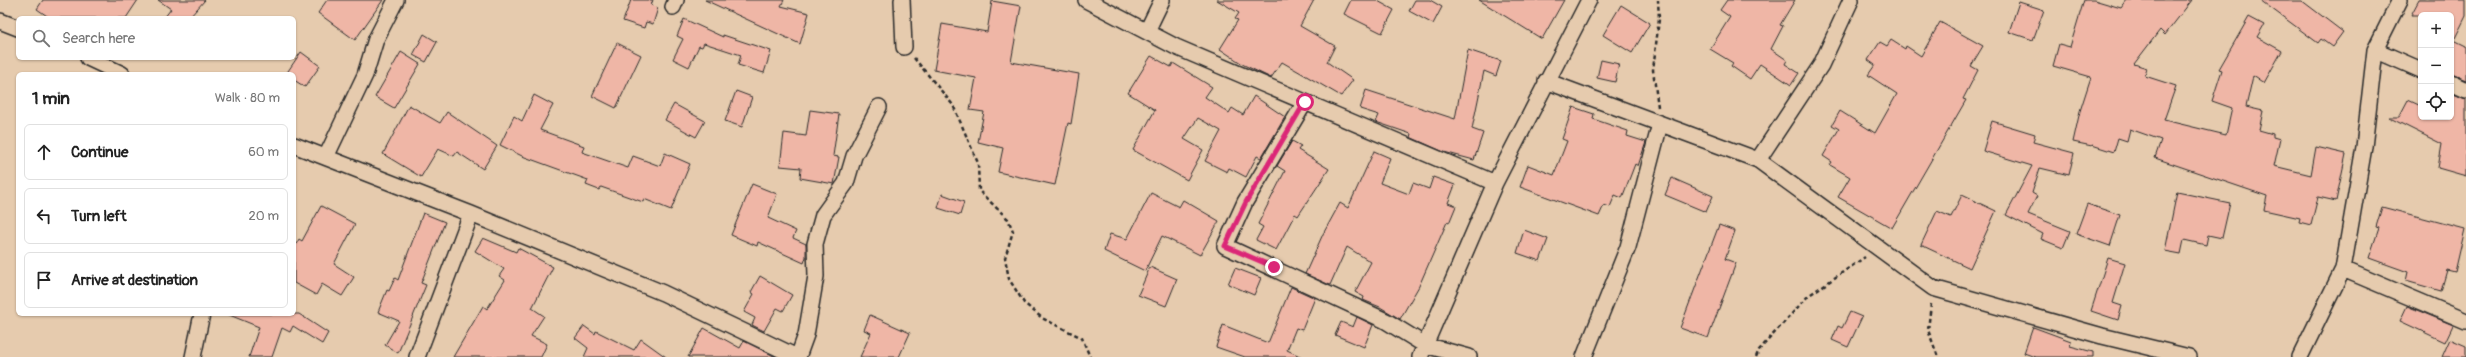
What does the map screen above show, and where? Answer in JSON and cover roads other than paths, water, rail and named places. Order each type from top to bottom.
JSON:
[{"type":"street","points":[[326,157],[365,75],[376,39],[396,0]]},
{"type":"street","points":[[902,0],[904,47]]},
{"type":"street","points":[[1086,0],[1176,47],[1495,183]]},
{"type":"street","points":[[1147,31],[1162,0]]},
{"type":"street","points":[[1423,351],[1495,183],[1546,81],[1589,0]]},
{"type":"street","points":[[1758,160],[1821,65],[1851,0]]},
{"type":"street","points":[[2300,357],[2343,269],[2364,147],[2375,50],[2400,0]]},
{"type":"street","points":[[0,21],[16,27]]},
{"type":"street","points":[[2375,50],[2418,69]]},
{"type":"street","points":[[92,60],[118,72]]},
{"type":"street","points":[[1546,81],[1758,160],[1933,288],[2102,336],[2189,357]]},
{"type":"street","points":[[2453,84],[2466,90]]},
{"type":"street","points":[[1305,102],[1246,202],[1225,246],[1379,317],[1423,351],[1469,357]]},
{"type":"street","points":[[296,146],[471,214],[663,293],[797,357],[806,335],[816,276],[815,244],[823,215],[846,183],[854,156],[879,107]]},
{"type":"street","points":[[1584,357],[1628,247],[1660,124]]},
{"type":"street","points":[[417,357],[471,214]]},
{"type":"street","points":[[2343,269],[2466,321]]},
{"type":"street","points":[[192,357],[202,316]]}]
